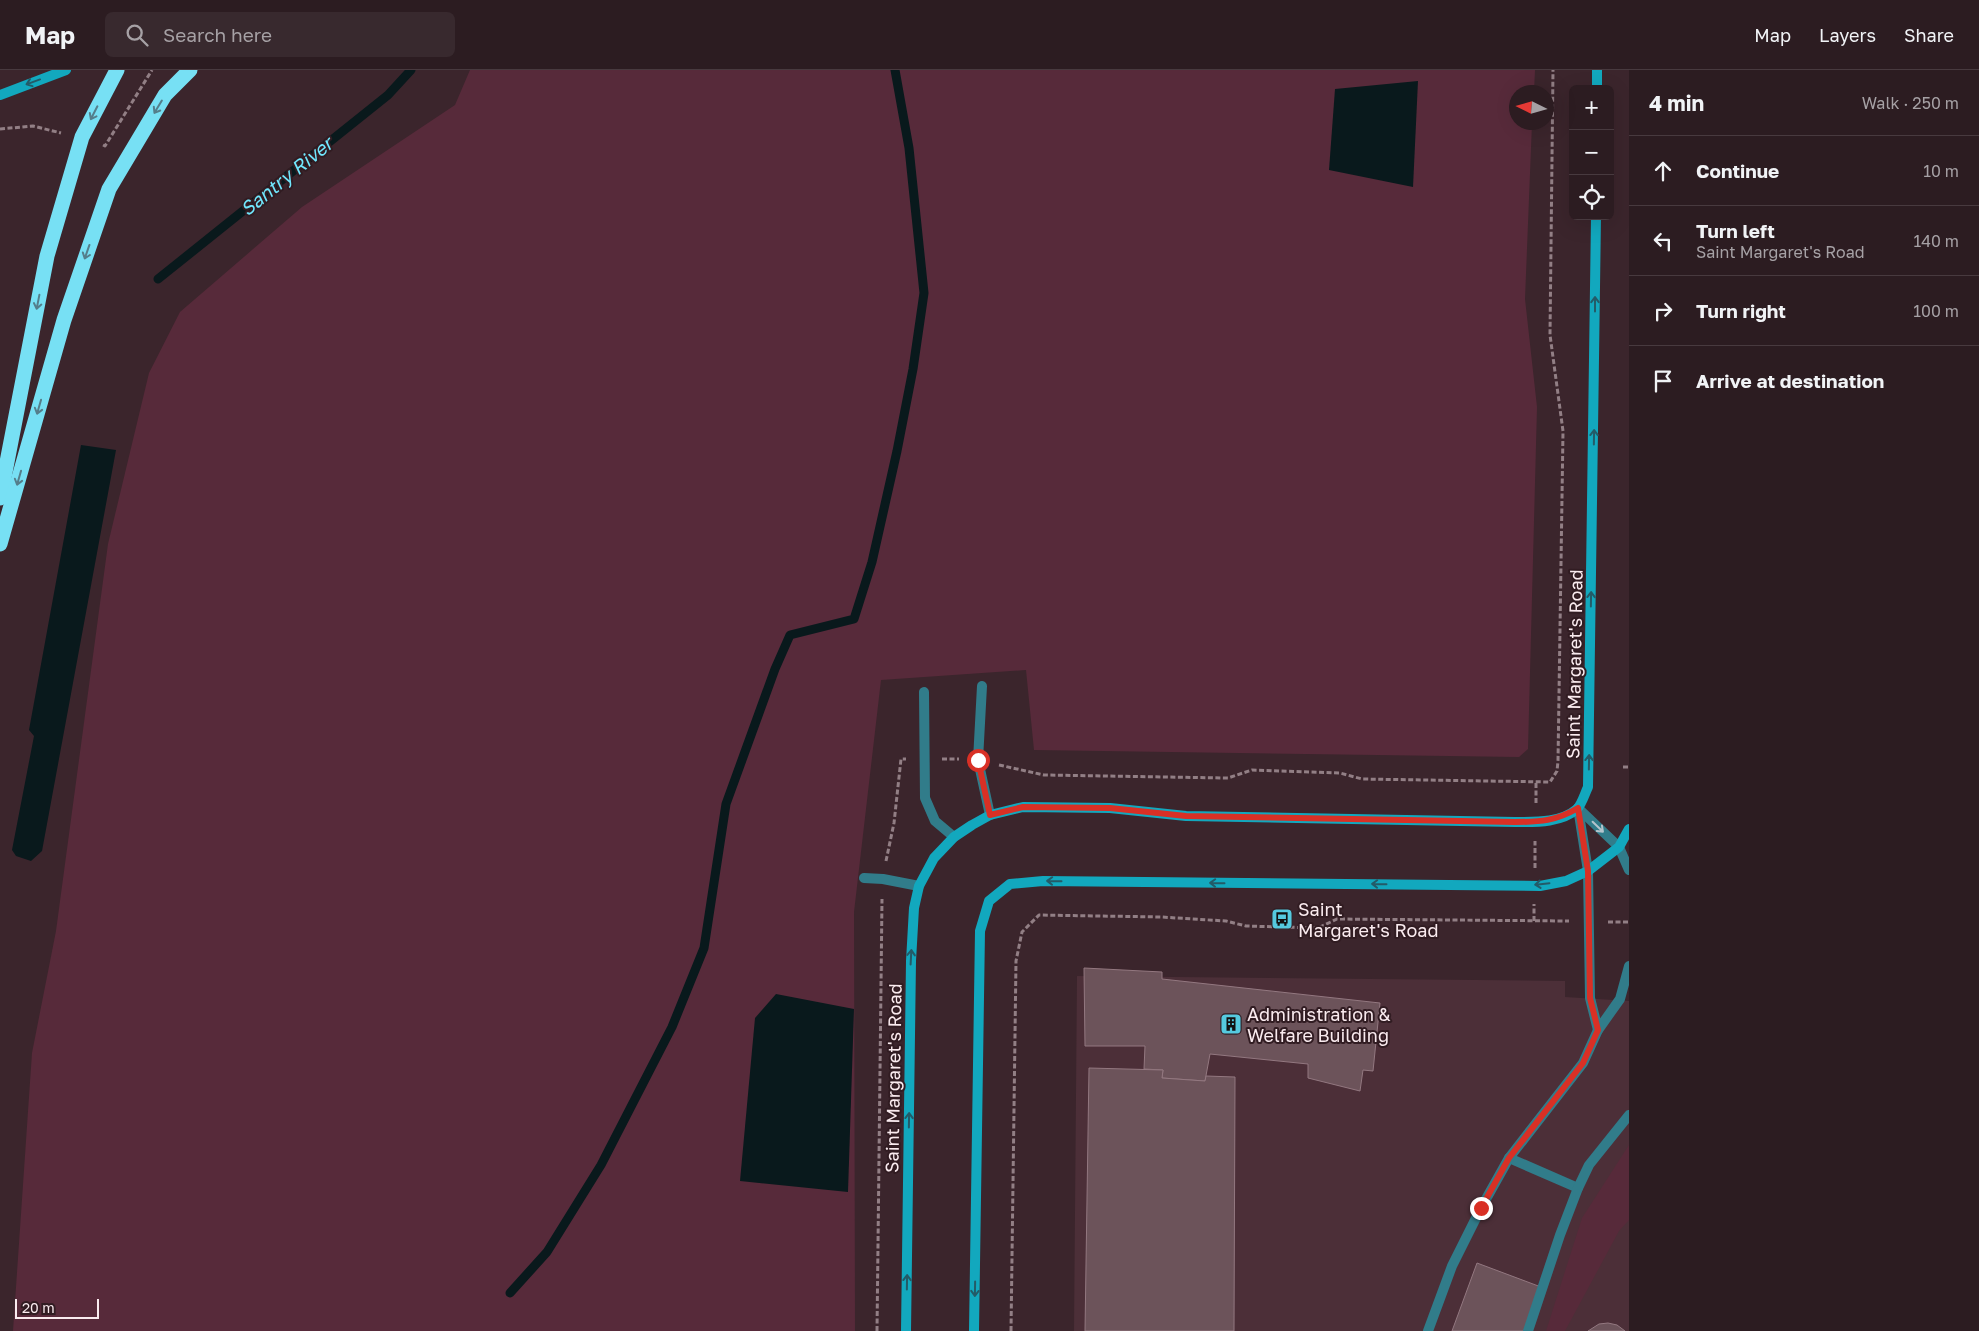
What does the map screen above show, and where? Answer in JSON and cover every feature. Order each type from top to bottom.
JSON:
[{"type":"highway","points":[[0,498],[47,256],[82,137],[116,70]]},
{"type":"highway","points":[[0,544],[64,320],[109,189],[165,95],[190,70]]},
{"type":"main road","points":[[0,95],[66,70]]},
{"type":"main road","points":[[1597,70],[1597,85]]},
{"type":"main road","name":"Saint Margaret's Road","points":[[906,1331],[911,961],[914,908],[919,886],[934,858],[954,837],[990,815],[1023,807],[1110,808],[1186,816],[1528,822],[1562,817],[1578,808],[1588,787],[1596,220]]},
{"type":"main road","points":[[974,1331],[980,931],[989,901],[1010,884],[1044,881],[1540,886],[1566,881],[1588,871],[1618,847],[1629,829]]},
{"type":"lane","points":[[982,686],[978,760],[990,815]]},
{"type":"lane","points":[[924,692],[925,798],[934,821],[954,837]]},
{"type":"lane","points":[[1578,808],[1618,847],[1629,870]]},
{"type":"lane","points":[[1578,808],[1588,871],[1590,998],[1598,1030]]},
{"type":"lane","points":[[864,878],[919,886]]},
{"type":"lane","points":[[1428,1331],[1452,1266],[1481,1208],[1509,1158],[1583,1063],[1598,1030],[1620,999],[1629,966]]},
{"type":"lane","points":[[1528,1331],[1578,1188],[1589,1165],[1629,1115]]},
{"type":"lane","points":[[1509,1158],[1578,1188]]},
{"type":"path","points":[[877,1331],[882,880],[894,823],[901,759],[978,760],[1044,775],[1228,778],[1252,770],[1340,773],[1362,779],[1550,782],[1557,771],[1563,431],[1550,335],[1553,70]]},
{"type":"path","points":[[1623,767],[1629,767]]},
{"type":"path","points":[[1536,782],[1536,801]]},
{"type":"path","points":[[1535,844],[1535,864]]},
{"type":"path","points":[[1534,911],[1534,921]]},
{"type":"path","points":[[1011,1331],[1016,961],[1022,932],[1039,915],[1161,917],[1226,921],[1246,926],[1318,928],[1338,919],[1568,922]]},
{"type":"path","points":[[1604,922],[1629,922]]},
{"type":"shaded area","points":[[470,70],[1535,70],[1534,85],[1509,85],[1509,130],[1532,130],[1525,299],[1537,407],[1528,749],[1519,757],[1034,750],[1026,670],[881,680],[854,912],[855,1331],[13,1331],[32,1053],[56,931],[108,544],[149,373],[180,312],[302,207],[455,105]]},
{"type":"shaded area","points":[[1418,81],[1413,187],[1329,170],[1335,89]]},
{"type":"shaded area","points":[[81,445],[116,450],[42,851],[31,861],[16,856],[12,850],[34,736],[29,730]]},
{"type":"shaded area","points":[[1077,976],[1565,981],[1565,997],[1629,1001],[1629,1331],[1074,1331]]},
{"type":"shaded area","points":[[776,994],[854,1009],[848,1192],[740,1181],[755,1018]]},
{"type":"shaded area","points":[[1629,1145],[1629,1220],[1619,1231],[1565,1331],[1546,1331],[1582,1218]]},
{"type":"building","name":"Administration & Welfare Building","points":[[1084,968],[1162,972],[1162,979],[1380,1003],[1373,1071],[1363,1070],[1360,1091],[1308,1078],[1308,1064],[1210,1054],[1205,1081],[1162,1078],[1163,1070],[1144,1069],[1145,1046],[1085,1046]]},
{"type":"building","points":[[1089,1068],[1163,1070],[1162,1078],[1205,1081],[1206,1076],[1235,1077],[1234,1331],[1085,1331]]},
{"type":"building","points":[[1477,1263],[1541,1287],[1525,1331],[1452,1331]]},
{"type":"building","points":[[1599,1324],[1617,1325],[1625,1331],[1588,1331]]},
{"type":"waterway","name":"Santry River","points":[[158,279],[388,95],[411,70]]},
{"type":"waterway","points":[[510,1293],[547,1252],[601,1165],[672,1027],[704,948],[726,804],[775,669],[790,635],[854,619],[872,562],[913,369],[924,293],[909,148],[895,70]]},
{"type":"place","name":"Saint Margaret's Road","points":[[1282,919]]},
{"type":"place","name":"Administration & Welfare Building","points":[[1231,1024]]},
{"type":"route","points":[[978,760],[990,815],[1023,807],[1110,808],[1186,816],[1515,822],[1544,821],[1562,817],[1578,808],[1588,871],[1590,998],[1598,1030],[1583,1063],[1509,1158],[1481,1208]]}]
